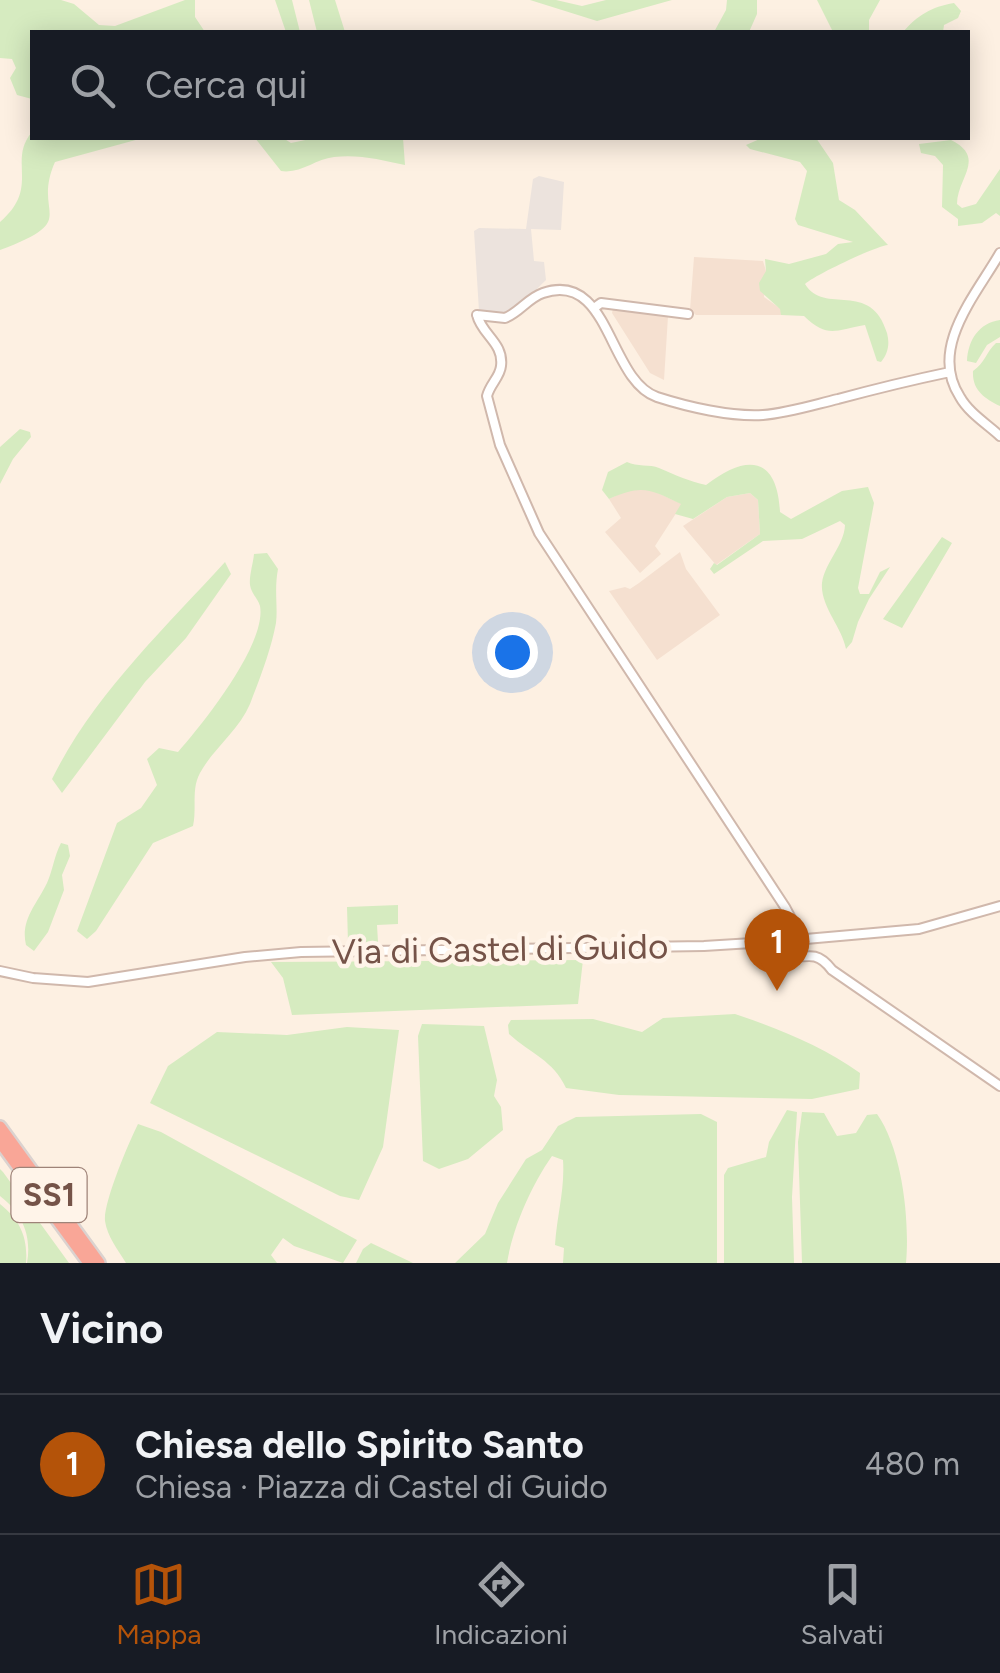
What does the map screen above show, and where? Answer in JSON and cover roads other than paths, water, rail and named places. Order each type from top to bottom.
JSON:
[{"type":"highway","name":"SS1","points":[[0,1127],[99,1263]]},
{"type":"highway","name":"SS1","points":[[0,1142],[88,1263]]},
{"type":"street","points":[[1000,253],[951,338],[950,372],[962,401],[1000,436]]},
{"type":"street","points":[[802,939],[785,907],[539,532],[500,446],[487,396],[501,369],[501,354],[479,324],[477,314],[508,317],[534,297],[554,290],[575,294],[594,308],[637,385],[654,396],[684,404],[746,414],[769,414],[950,372]]},
{"type":"street","points":[[594,308],[600,303],[688,314]]},
{"type":"street","name":"Via di Castel di Guido","points":[[0,971],[88,982],[301,952],[783,942],[920,929],[1000,906]]},
{"type":"street","points":[[783,942],[784,954],[791,958],[813,954],[822,957],[832,970],[1000,1086]]},
{"type":"place","name":"Chiesa dello Spirito Santo","points":[[777,991]]}]
